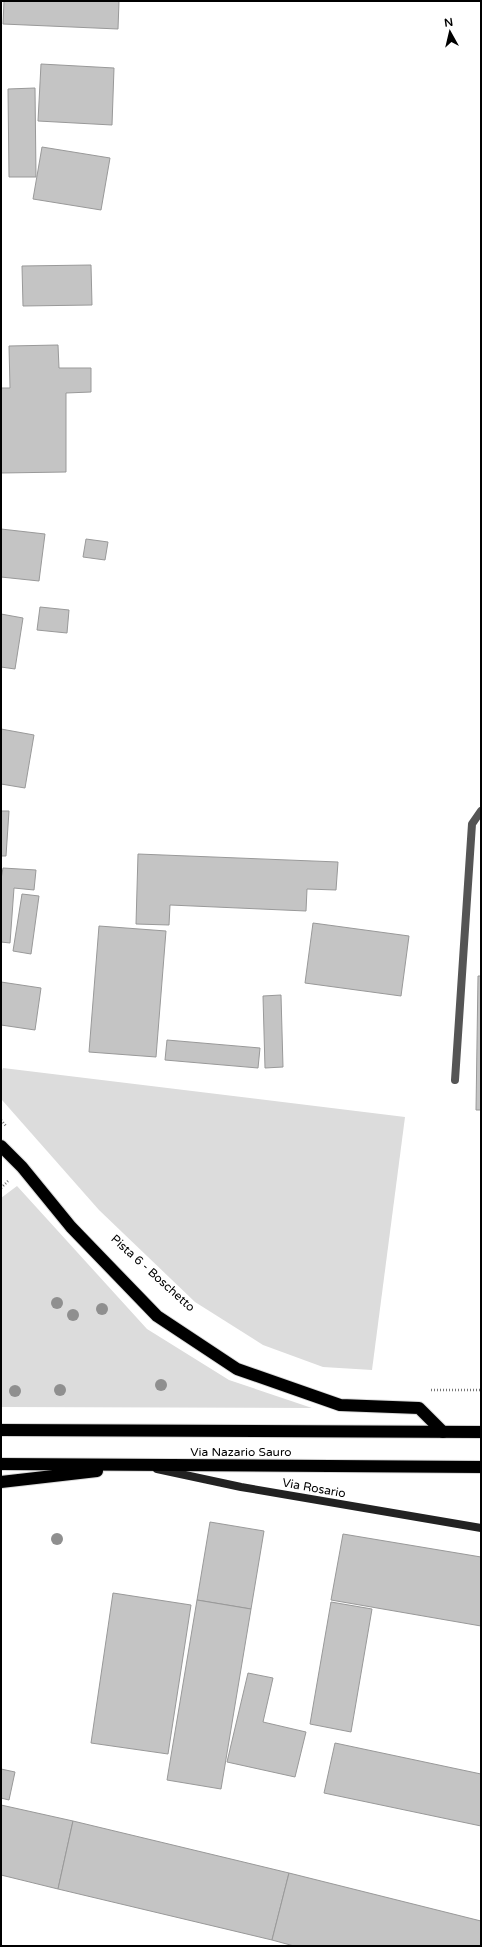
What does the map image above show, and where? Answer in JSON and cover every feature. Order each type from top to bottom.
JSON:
[{"type":"highway","points":[[1,1146],[22,1167],[71,1227],[158,1316],[237,1369],[340,1405],[419,1408],[443,1432]]},
{"type":"highway","name":"Via Nazario Sauro","points":[[1,1430],[481,1432]]},
{"type":"highway","name":"Via Nazario Sauro","points":[[1,1464],[481,1467]]},
{"type":"highway","points":[[1,1482],[145,1466]]},
{"type":"street","name":"Via Rosario","points":[[145,1466],[241,1487],[481,1528]]},
{"type":"lane","points":[[455,1080],[472,824],[481,811]]},
{"type":"path","points":[[425,1390],[481,1390]]},
{"type":"shaded area","points":[[3,1068],[405,1117],[372,1370],[323,1367],[263,1345],[195,1302],[99,1210],[2,1100],[1,1073]]},
{"type":"shaded area","points":[[17,1186],[147,1329],[229,1380],[312,1408],[1,1407],[1,1198]]},
{"type":"building","points":[[4,1],[119,1],[118,29],[3,24]]},
{"type":"building","points":[[41,64],[114,68],[112,125],[38,121]]},
{"type":"building","points":[[35,88],[36,177],[9,177],[8,89]]},
{"type":"building","points":[[42,147],[110,158],[101,210],[33,199]]},
{"type":"building","points":[[91,265],[92,305],[23,306],[22,266]]},
{"type":"building","points":[[58,345],[59,368],[91,368],[91,392],[66,393],[66,472],[1,473],[1,388],[10,388],[9,346]]},
{"type":"building","points":[[1,529],[45,534],[39,581],[1,577]]},
{"type":"building","points":[[86,539],[108,542],[105,560],[83,557]]},
{"type":"building","points":[[40,607],[69,610],[67,633],[37,630]]},
{"type":"building","points":[[1,614],[23,618],[15,669],[1,667]]},
{"type":"building","points":[[1,729],[34,735],[25,788],[1,784]]},
{"type":"building","points":[[1,811],[9,811],[6,856],[1,856]]},
{"type":"building","points":[[138,854],[338,862],[336,890],[307,889],[306,911],[170,905],[169,925],[136,924]]},
{"type":"building","points":[[3,868],[36,870],[34,890],[14,888],[10,943],[1,942],[1,879]]},
{"type":"building","points":[[22,894],[39,896],[31,954],[13,951]]},
{"type":"building","points":[[313,923],[409,936],[401,996],[305,983]]},
{"type":"building","points":[[99,926],[166,931],[156,1057],[89,1052]]},
{"type":"building","points":[[478,976],[481,976],[481,1110],[476,1110]]},
{"type":"building","points":[[1,982],[41,988],[35,1030],[1,1025]]},
{"type":"building","points":[[281,995],[283,1067],[265,1068],[263,996]]},
{"type":"building","points":[[167,1040],[260,1048],[258,1068],[165,1060]]},
{"type":"building","points":[[210,1522],[264,1531],[251,1609],[197,1600]]},
{"type":"building","points":[[343,1534],[481,1557],[481,1626],[331,1600]]},
{"type":"building","points":[[113,1593],[191,1605],[168,1754],[91,1743]]},
{"type":"building","points":[[197,1600],[251,1609],[221,1789],[167,1780]]},
{"type":"building","points":[[331,1602],[372,1609],[351,1732],[310,1724]]},
{"type":"building","points":[[248,1673],[273,1678],[263,1722],[306,1732],[295,1777],[227,1762]]},
{"type":"building","points":[[335,1743],[481,1774],[481,1826],[324,1793]]},
{"type":"building","points":[[1,1769],[15,1772],[9,1800],[1,1798]]},
{"type":"building","points":[[1,1805],[73,1821],[58,1889],[1,1875]]},
{"type":"building","points":[[73,1821],[289,1873],[272,1940],[58,1889]]},
{"type":"building","points":[[289,1873],[481,1921],[481,1946],[294,1946],[272,1940]]}]
